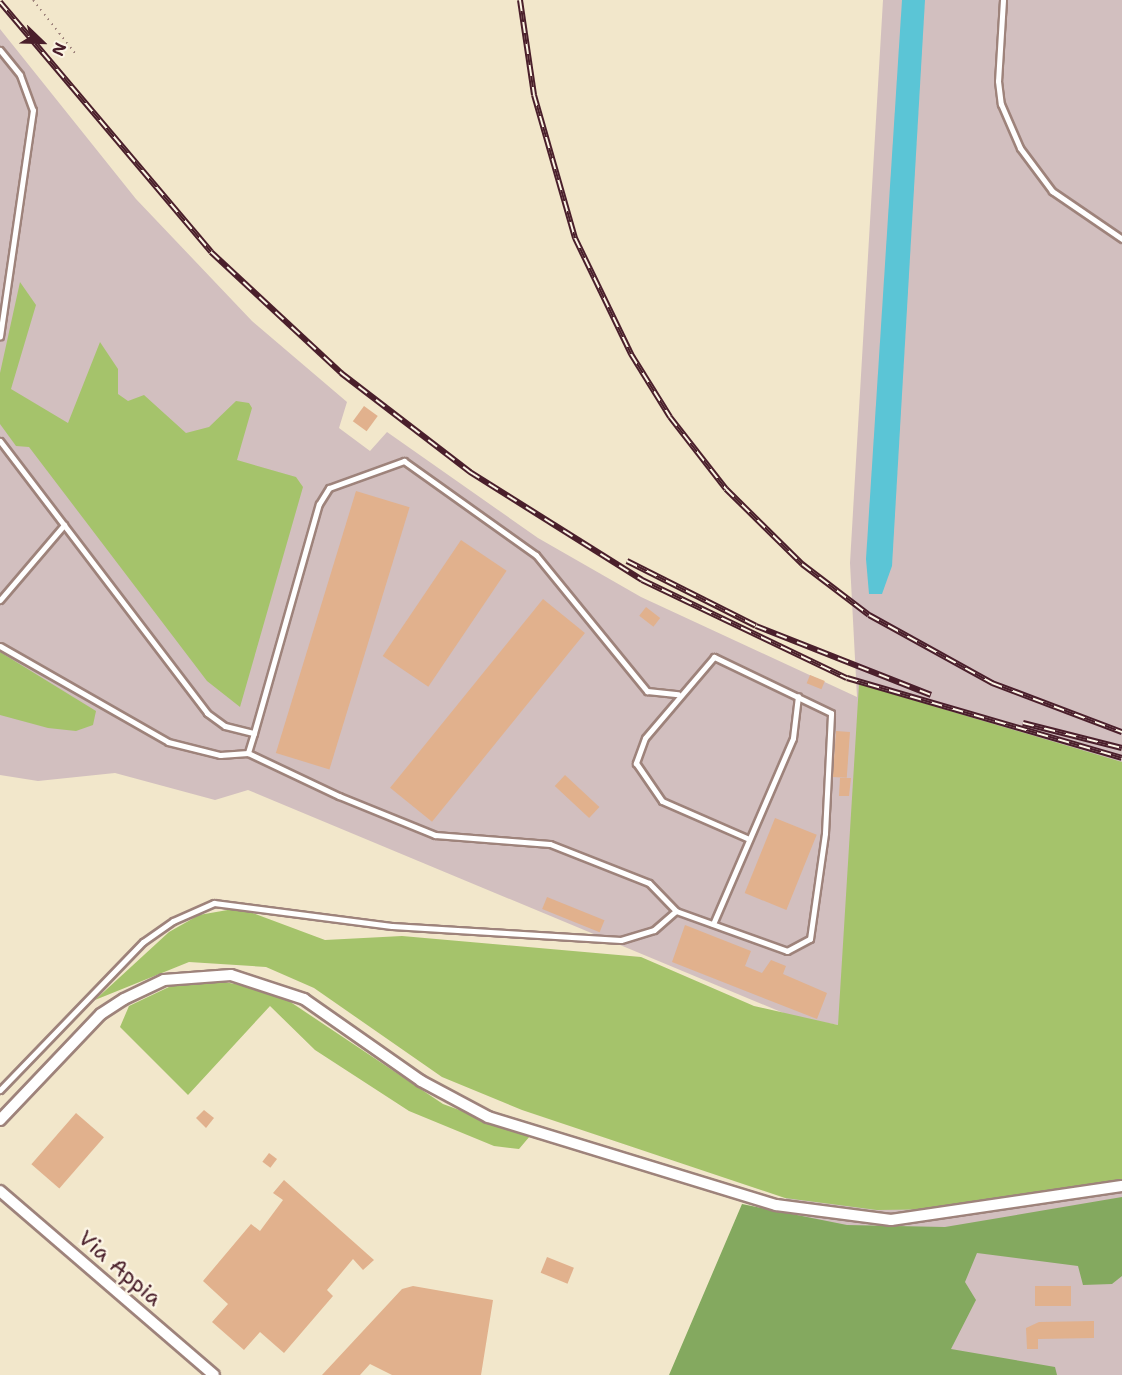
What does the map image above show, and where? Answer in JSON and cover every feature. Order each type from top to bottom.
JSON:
[{"type":"street","points":[[0,1120],[102,1014],[124,999],[164,980],[231,975],[304,999],[421,1081],[488,1117],[776,1205],[891,1220],[1122,1186]]},
{"type":"street","name":"Via Appia","points":[[0,1191],[214,1375]]},
{"type":"lane","points":[[1003,0],[998,81],[1001,104],[1020,148],[1052,191],[1122,239]]},
{"type":"lane","points":[[0,50],[20,75],[33,110],[0,337]]},
{"type":"lane","points":[[0,441],[207,713],[225,726],[254,733]]},
{"type":"lane","points":[[248,753],[319,504],[339,480],[404,461],[536,555],[646,691],[678,694]]},
{"type":"lane","points":[[0,600],[64,525]]},
{"type":"lane","points":[[0,646],[168,742],[220,755],[248,753],[435,835],[550,844],[649,884],[676,911],[788,951],[810,939],[825,833],[831,713],[714,657],[678,694],[645,738],[636,763],[662,801],[749,839]]},
{"type":"lane","points":[[713,924],[793,738],[798,696]]},
{"type":"lane","points":[[0,1090],[143,942],[173,921],[214,903],[392,926],[621,940],[654,930],[676,911]]},
{"type":"path","points":[[33,0],[75,53]]},
{"type":"shaded area","points":[[883,0],[1122,0],[1122,1375],[733,1375],[838,1025],[793,1017],[248,790],[215,800],[115,773],[38,781],[0,775],[0,29],[136,199],[252,321],[347,402],[339,428],[370,451],[387,432],[538,538],[641,597],[857,697],[850,563]]},
{"type":"green space","points":[[20,282],[36,305],[11,389],[68,423],[100,342],[118,369],[118,394],[128,401],[144,395],[186,433],[209,427],[236,401],[249,403],[252,408],[237,460],[296,477],[303,487],[240,707],[207,681],[29,447],[16,446],[0,424],[0,373]]},
{"type":"green space","points":[[0,652],[96,711],[93,725],[76,731],[48,728],[0,715]]},
{"type":"green space","points":[[859,684],[1122,762],[1122,1179],[943,1209],[877,1210],[785,1198],[522,1110],[442,1077],[314,988],[266,967],[189,962],[95,1000],[169,932],[199,915],[239,908],[325,940],[402,936],[641,957],[754,1006],[838,1025]]},
{"type":"green space","points":[[224,982],[274,991],[443,1104],[530,1136],[519,1149],[494,1146],[409,1111],[315,1050],[270,1006],[188,1095],[120,1027],[129,1006],[171,986]]},
{"type":"green space","points":[[1122,1197],[1122,1276],[1112,1284],[1083,1285],[1078,1266],[977,1253],[965,1282],[976,1300],[951,1349],[1055,1367],[1057,1375],[669,1375],[742,1204],[847,1225],[945,1227]]},
{"type":"water","points":[[902,0],[925,0],[892,566],[882,594],[869,594],[866,559]]},
{"type":"building","points":[[364,406],[378,416],[367,431],[353,421]]},
{"type":"building","points":[[356,491],[410,507],[329,769],[276,753]]},
{"type":"building","points":[[461,540],[507,571],[428,687],[383,656]]},
{"type":"building","points":[[543,599],[585,633],[432,822],[390,788]]},
{"type":"building","points":[[646,607],[660,618],[653,627],[639,616]]},
{"type":"building","points":[[810,675],[825,681],[821,689],[807,683]]},
{"type":"building","points":[[836,731],[850,732],[847,778],[833,777]]},
{"type":"building","points":[[565,775],[599,807],[589,818],[555,786]]},
{"type":"building","points":[[840,778],[851,778],[849,796],[839,796]]},
{"type":"building","points":[[775,818],[817,835],[786,910],[745,893]]},
{"type":"building","points":[[547,897],[604,920],[600,932],[542,909]]},
{"type":"building","points":[[685,925],[751,951],[745,966],[762,973],[771,960],[786,966],[783,974],[827,993],[817,1019],[672,962]]},
{"type":"building","points":[[204,1110],[214,1118],[206,1128],[196,1118]]},
{"type":"building","points":[[76,1113],[104,1137],[59,1189],[31,1164]]},
{"type":"building","points":[[269,1153],[277,1159],[270,1168],[262,1162]]},
{"type":"building","points":[[284,1180],[374,1260],[363,1270],[353,1259],[327,1290],[333,1296],[284,1353],[260,1332],[244,1350],[212,1322],[228,1304],[203,1281],[251,1224],[260,1231],[283,1200],[273,1193]]},
{"type":"building","points":[[547,1257],[574,1268],[568,1284],[541,1273]]},
{"type":"building","points":[[413,1286],[493,1300],[481,1375],[392,1375],[370,1364],[360,1375],[322,1375],[402,1289]]},
{"type":"building","points":[[1035,1286],[1071,1286],[1071,1306],[1035,1306]]},
{"type":"building","points":[[1094,1321],[1094,1338],[1038,1339],[1038,1349],[1027,1349],[1026,1328],[1039,1322]]},
{"type":"railway","points":[[520,0],[534,95],[575,238],[631,354],[670,417],[726,489],[802,564],[869,615],[992,683],[1122,732]]},
{"type":"railway","points":[[0,2],[211,252],[341,373],[470,472],[642,580],[847,678],[1122,758]]},
{"type":"railway","points":[[627,561],[756,626],[931,695]]},
{"type":"railway","points":[[1023,723],[1122,748]]}]
